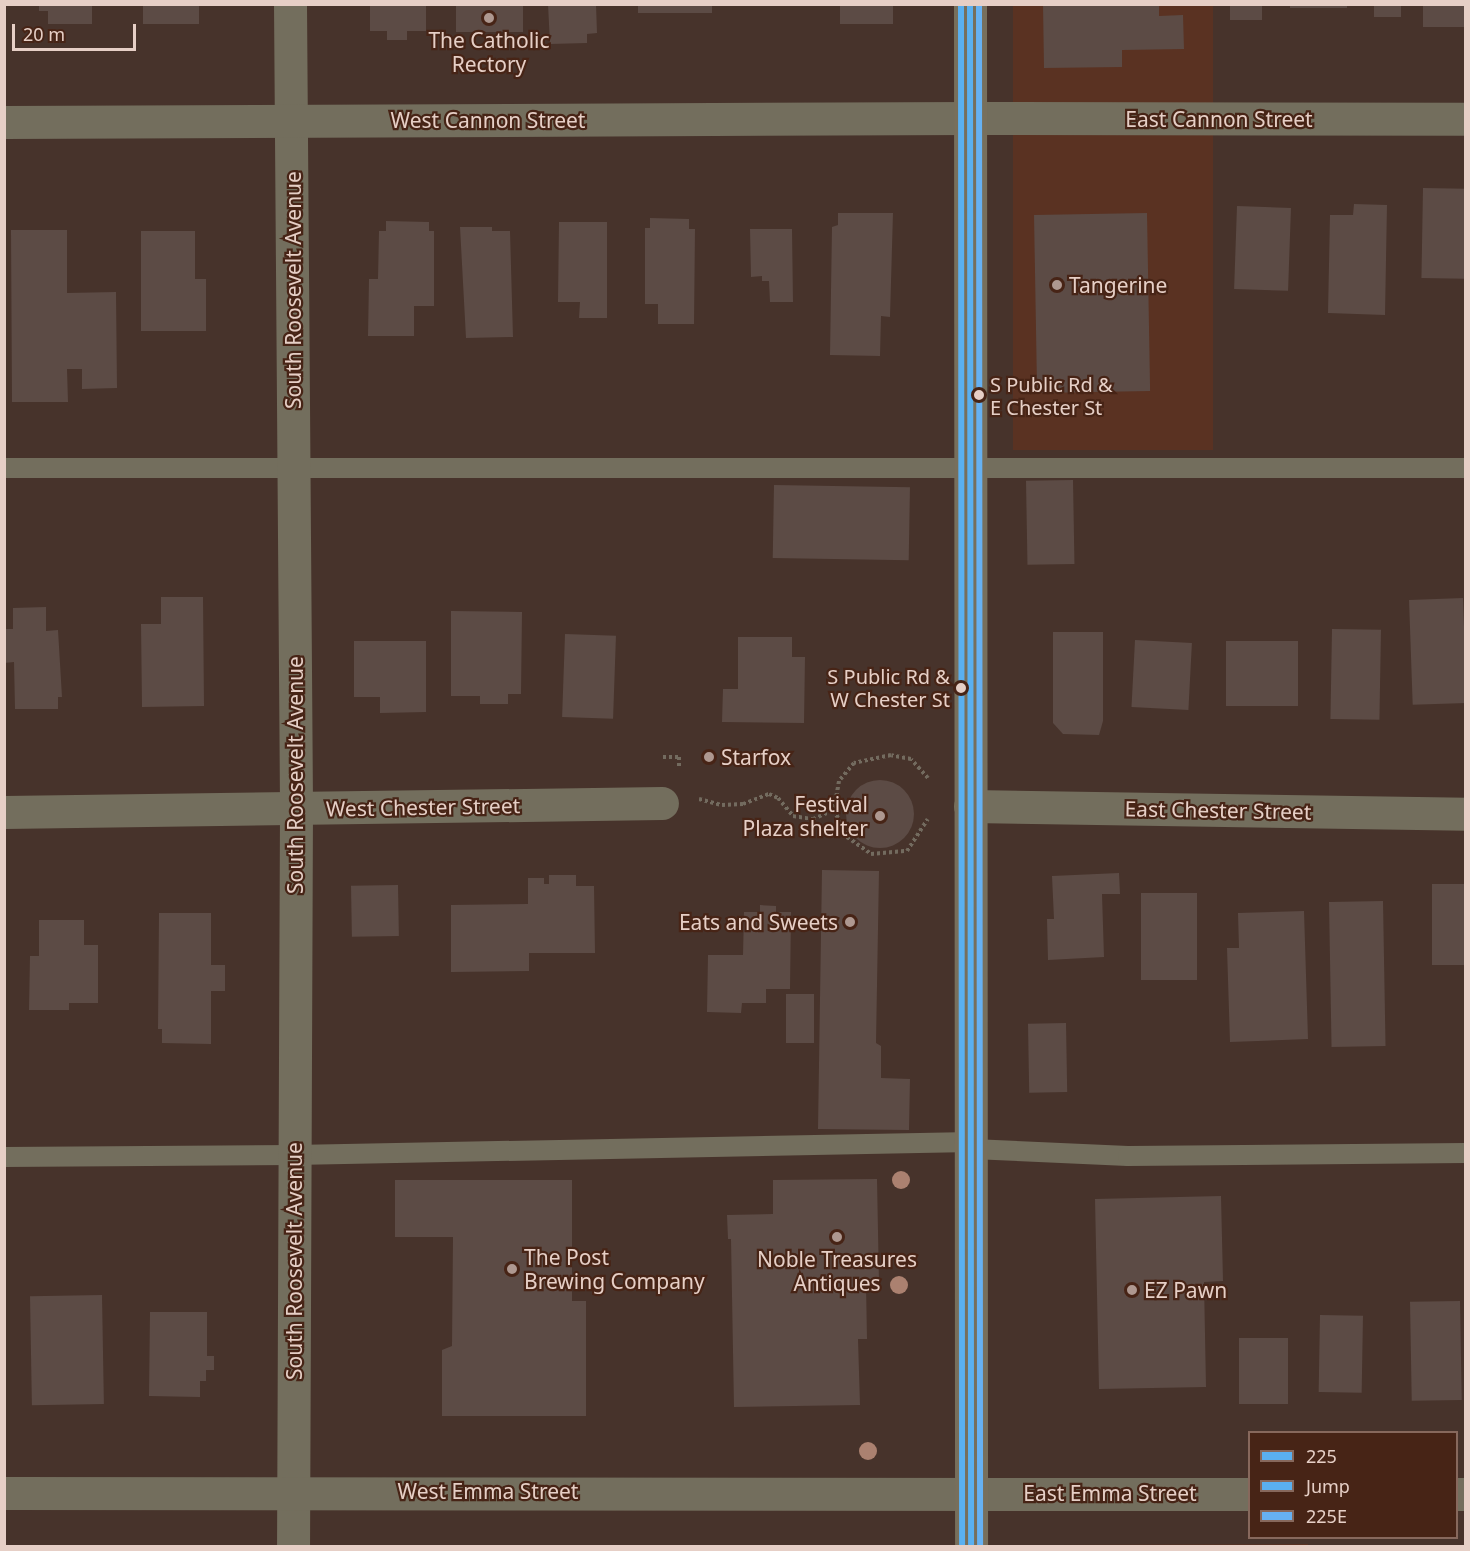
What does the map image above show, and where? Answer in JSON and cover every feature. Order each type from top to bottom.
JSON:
[{"type":"street","name":"South Roosevelt Avenue","points":[[290,4],[296,809],[293,1546]]},
{"type":"street","points":[[970,4],[972,118],[971,1546]]},
{"type":"street","name":"West Cannon Street","points":[[4,122],[972,118]]},
{"type":"street","name":"East Cannon Street","points":[[972,118],[1466,119]]},
{"type":"street","name":"West Chester Street","points":[[4,812],[296,809],[677,793]]},
{"type":"street","name":"East Chester Street","points":[[970,806],[1466,814]]},
{"type":"street","name":"West Emma Street","points":[[4,1493],[293,1491],[971,1493]]},
{"type":"street","name":"East Emma Street","points":[[971,1493],[1248,1494]]},
{"type":"lane","points":[[4,468],[970,466],[1466,468]]},
{"type":"lane","points":[[4,1157],[972,1145],[1128,1156],[1466,1153]]},
{"type":"path","points":[[928,778],[911,759],[891,755],[854,763],[839,781],[834,810],[847,837],[871,854],[907,851],[928,819]]},
{"type":"path","points":[[663,757],[679,757],[677,793],[722,805],[743,804],[769,794],[778,798],[793,816],[813,819],[834,810]]},
{"type":"shaded area","points":[[1013,5],[1213,5],[1213,450],[1013,450]]},
{"type":"shaded area","points":[[1308,1544],[1308,1546],[1055,1546],[1056,1545]]},
{"type":"building","points":[[39,4],[92,4],[92,24],[48,24],[48,11],[39,11]]},
{"type":"building","points":[[143,4],[199,4],[199,24],[143,24]]},
{"type":"building","points":[[370,4],[426,4],[426,31],[407,31],[407,40],[387,40],[387,31],[370,31]]},
{"type":"building","name":"The Catholic Rectory","points":[[456,4],[523,4],[523,32],[456,32]]},
{"type":"building","points":[[548,4],[596,4],[597,33],[587,34],[587,43],[550,44]]},
{"type":"building","points":[[638,4],[712,4],[712,13],[638,13]]},
{"type":"building","points":[[840,4],[893,4],[893,24],[840,24]]},
{"type":"building","points":[[1043,4],[1159,4],[1159,16],[1183,15],[1184,49],[1122,50],[1122,67],[1044,68]]},
{"type":"building","points":[[1230,4],[1262,4],[1262,20],[1230,20]]},
{"type":"building","points":[[1290,4],[1347,4],[1347,8],[1290,8]]},
{"type":"building","points":[[1374,4],[1401,4],[1401,17],[1374,17]]},
{"type":"building","points":[[1423,4],[1466,4],[1466,27],[1423,27]]},
{"type":"building","points":[[1423,188],[1466,189],[1464,279],[1421,278]]},
{"type":"building","points":[[1354,204],[1387,205],[1385,315],[1328,313],[1330,215],[1353,215]]},
{"type":"building","points":[[1237,206],[1291,208],[1288,291],[1234,289]]},
{"type":"building","points":[[838,213],[893,213],[890,317],[881,316],[880,356],[830,355],[832,227],[838,225]]},
{"type":"building","points":[[1147,213],[1150,391],[1037,393],[1034,215]]},
{"type":"building","points":[[650,218],[689,219],[689,229],[695,229],[694,324],[658,324],[658,304],[645,304],[645,228],[650,228]]},
{"type":"building","points":[[386,221],[429,222],[429,231],[434,231],[434,306],[414,306],[414,336],[368,336],[369,279],[378,279],[379,231],[386,231]]},
{"type":"building","points":[[559,222],[607,222],[607,318],[579,318],[580,302],[558,302]]},
{"type":"building","points":[[460,227],[492,227],[492,231],[510,231],[513,337],[466,338]]},
{"type":"building","points":[[750,229],[792,229],[793,302],[770,302],[769,281],[762,281],[762,276],[751,277]]},
{"type":"building","points":[[11,230],[67,230],[67,293],[116,292],[117,388],[82,389],[82,369],[67,369],[68,402],[12,402]]},
{"type":"building","points":[[141,231],[195,231],[195,279],[206,279],[206,331],[141,331]]},
{"type":"building","points":[[1073,480],[1074,564],[1027,565],[1026,481]]},
{"type":"building","points":[[774,485],[910,487],[909,560],[773,558]]},
{"type":"building","points":[[161,597],[203,597],[204,706],[142,707],[141,624],[161,624]]},
{"type":"building","points":[[1463,598],[1466,703],[1413,705],[1409,600]]},
{"type":"building","points":[[46,607],[46,631],[58,630],[62,697],[58,697],[58,709],[15,709],[14,662],[4,663],[4,629],[13,629],[13,608]]},
{"type":"building","points":[[451,611],[522,612],[521,694],[508,694],[508,704],[480,704],[480,696],[451,696]]},
{"type":"building","points":[[1332,629],[1381,630],[1379,720],[1330,719]]},
{"type":"building","points":[[1053,632],[1103,632],[1103,721],[1099,735],[1063,734],[1053,723]]},
{"type":"building","points":[[565,634],[616,636],[613,719],[562,717]]},
{"type":"building","points":[[738,637],[792,637],[792,657],[805,657],[804,723],[722,722],[723,689],[738,689]]},
{"type":"building","points":[[1135,640],[1192,643],[1188,710],[1131,707]]},
{"type":"building","points":[[354,641],[426,641],[426,712],[380,713],[380,697],[354,697]]},
{"type":"building","points":[[1226,641],[1298,641],[1298,706],[1226,706]]},
{"type":"building","name":"Festival Plaza shelter","points":[[873,780],[887,780],[899,785],[909,795],[914,814],[909,833],[899,843],[887,848],[873,848],[861,843],[851,833],[846,821],[846,807],[851,795],[861,785]]},
{"type":"building","points":[[822,870],[879,871],[876,1043],[881,1046],[881,1078],[910,1079],[909,1130],[818,1129]]},
{"type":"building","points":[[1119,873],[1120,894],[1102,894],[1104,957],[1048,960],[1047,919],[1054,919],[1052,876]]},
{"type":"building","points":[[549,875],[576,875],[576,886],[594,886],[595,953],[529,953],[529,971],[451,972],[451,905],[528,904],[528,878],[544,878],[544,884],[549,884]]},
{"type":"building","points":[[1432,884],[1466,884],[1466,965],[1432,965]]},
{"type":"building","points":[[398,885],[399,936],[352,937],[351,886]]},
{"type":"building","points":[[1141,893],[1197,893],[1197,980],[1141,980]]},
{"type":"building","points":[[1383,901],[1386,1046],[1332,1047],[1329,902]]},
{"type":"building","points":[[760,905],[776,906],[776,912],[791,912],[790,989],[766,989],[766,1003],[742,1003],[741,1013],[707,1012],[708,955],[743,955],[744,912],[760,912]]},
{"type":"building","points":[[1304,911],[1308,1039],[1230,1042],[1227,948],[1239,948],[1238,913]]},
{"type":"building","points":[[159,913],[211,913],[211,965],[225,965],[225,991],[211,991],[211,1044],[162,1043],[162,1029],[158,1029]]},
{"type":"building","points":[[39,920],[84,920],[84,945],[98,945],[98,1003],[69,1003],[69,1010],[29,1010],[30,956],[39,956]]},
{"type":"building","points":[[786,994],[814,994],[814,1043],[786,1043]]},
{"type":"building","points":[[1066,1023],[1067,1092],[1029,1093],[1028,1024]]},
{"type":"building","points":[[877,1179],[879,1283],[866,1283],[867,1339],[858,1339],[860,1405],[734,1407],[731,1239],[728,1239],[727,1215],[773,1214],[773,1180]]},
{"type":"building","name":"The Post Brewing Company","points":[[395,1180],[572,1180],[572,1301],[586,1301],[586,1416],[442,1416],[442,1350],[452,1346],[453,1237],[395,1237]]},
{"type":"building","points":[[1221,1196],[1223,1281],[1204,1282],[1206,1387],[1099,1389],[1095,1199]]},
{"type":"building","points":[[102,1295],[104,1404],[32,1405],[30,1296]]},
{"type":"building","points":[[1460,1301],[1462,1400],[1412,1401],[1410,1302]]},
{"type":"building","points":[[150,1312],[207,1312],[207,1356],[214,1356],[214,1370],[206,1370],[206,1381],[200,1381],[200,1397],[149,1396]]},
{"type":"building","points":[[1320,1315],[1363,1316],[1362,1393],[1319,1392]]},
{"type":"building","points":[[1239,1338],[1288,1338],[1288,1404],[1239,1404]]},
{"type":"transit line","name":"Jump","points":[[961,4],[962,1546]]},
{"type":"transit line","name":"225","points":[[970,4],[971,1546]]},
{"type":"transit line","name":"225E","points":[[979,4],[980,1546]]},
{"type":"place","name":"The Catholic Rectory","points":[[489,18]]},
{"type":"place","name":"Tangerine","points":[[1057,285]]},
{"type":"place","name":"S Public Rd & E Chester St","points":[[979,395]]},
{"type":"place","name":"S Public Rd & W Chester St","points":[[961,688]]},
{"type":"place","name":"Starfox","points":[[709,757]]},
{"type":"place","name":"Festival Plaza shelter","points":[[880,816]]},
{"type":"place","name":"Eats and Sweets","points":[[850,922]]},
{"type":"place","name":"Noble Treasures Antiques","points":[[837,1237]]},
{"type":"place","name":"The Post Brewing Company","points":[[512,1269]]},
{"type":"place","name":"EZ Pawn","points":[[1132,1290]]}]
